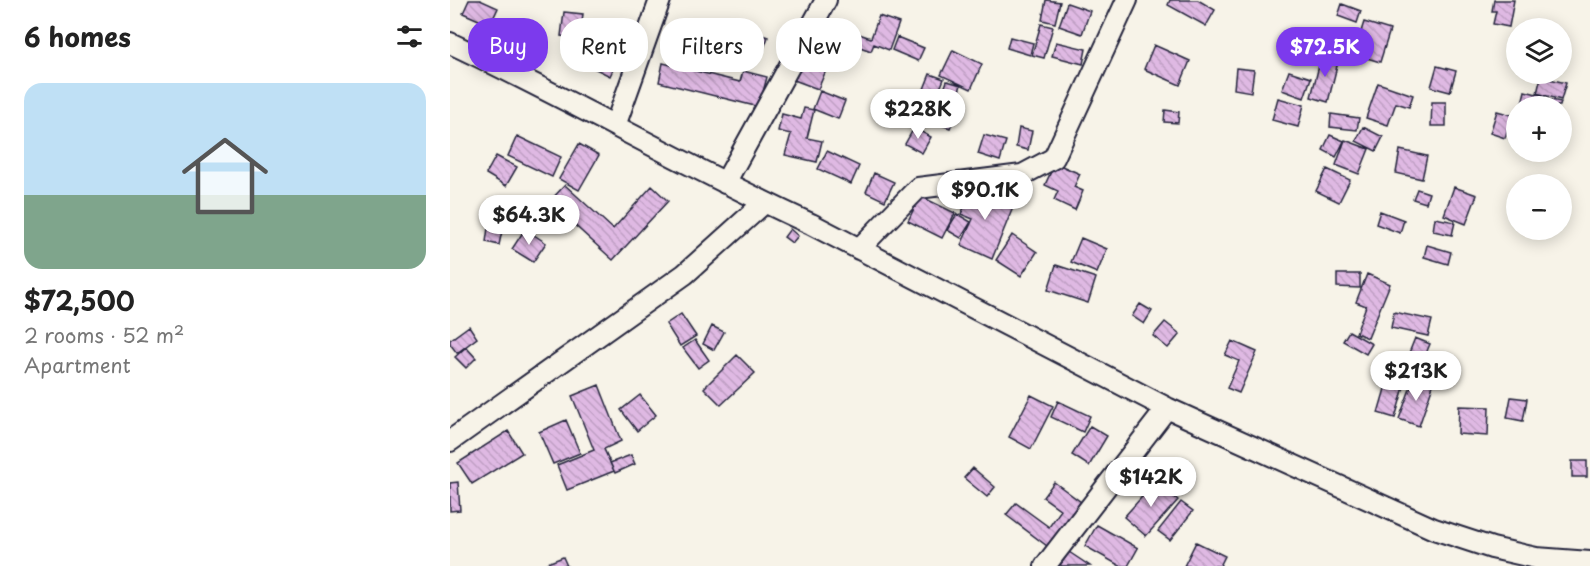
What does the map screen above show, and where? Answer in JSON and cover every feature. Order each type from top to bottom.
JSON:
[{"type":"street","points":[[615,126],[660,0]]},
{"type":"street","points":[[725,183],[826,0]]},
{"type":"street","points":[[860,249],[918,188],[1022,174],[1054,158],[1127,0]]},
{"type":"street","points":[[450,43],[510,71],[764,203],[860,249],[1167,408],[1434,529],[1492,548],[1536,558],[1578,563]]},
{"type":"street","points":[[450,441],[685,274],[764,203]]},
{"type":"street","points":[[1045,566],[1167,408]]},
{"type":"building","points":[[469,0],[480,0],[498,8],[493,18],[474,18],[463,13]]},
{"type":"building","points":[[1046,0],[1060,2],[1055,23],[1042,20]]},
{"type":"building","points":[[1170,0],[1198,0],[1215,10],[1206,26],[1168,5]]},
{"type":"building","points":[[1494,0],[1514,0],[1511,18],[1506,18],[1506,26],[1493,24],[1496,11],[1492,11]]},
{"type":"building","points":[[1067,3],[1090,11],[1082,34],[1059,26]]},
{"type":"building","points":[[1342,4],[1361,11],[1357,23],[1338,16]]},
{"type":"building","points":[[564,12],[583,14],[583,18],[563,18]]},
{"type":"building","points":[[879,16],[899,23],[889,50],[874,44],[871,51],[862,48],[862,35],[871,38]]},
{"type":"building","points":[[1364,22],[1390,30],[1380,62],[1354,54]]},
{"type":"building","points":[[1041,24],[1053,27],[1044,58],[1032,55]]},
{"type":"building","points":[[764,36],[768,37],[764,48]]},
{"type":"building","points":[[897,37],[924,48],[918,61],[892,50]]},
{"type":"building","points":[[1010,37],[1033,43],[1030,55],[1007,48]]},
{"type":"building","points":[[1056,42],[1086,49],[1083,64],[1052,56]]},
{"type":"building","points":[[1154,45],[1190,61],[1180,85],[1144,69]]},
{"type":"building","points":[[953,50],[982,64],[971,89],[941,75]]},
{"type":"building","points":[[1322,54],[1339,58],[1328,102],[1311,97]]},
{"type":"building","points":[[1437,66],[1456,71],[1450,92],[1431,87]]},
{"type":"building","points":[[1236,68],[1254,70],[1251,92],[1234,89]]},
{"type":"building","points":[[1289,71],[1311,78],[1304,98],[1282,90]]},
{"type":"building","points":[[661,72],[699,72],[740,82],[743,72],[767,77],[759,107],[659,82]]},
{"type":"building","points":[[797,72],[825,72],[818,89],[794,80]]},
{"type":"building","points":[[930,74],[944,79],[929,115],[916,109]]},
{"type":"building","points":[[947,81],[961,85],[951,115],[937,110]]},
{"type":"building","points":[[1378,83],[1413,95],[1409,107],[1396,103],[1388,125],[1366,118]]},
{"type":"building","points":[[1539,84],[1566,84],[1562,96],[1537,93]]},
{"type":"building","points":[[820,91],[845,101],[838,119],[813,109]]},
{"type":"building","points":[[1525,91],[1545,96],[1524,96]]},
{"type":"building","points":[[1278,98],[1304,105],[1298,127],[1272,120]]},
{"type":"building","points":[[1432,102],[1446,102],[1446,126],[1431,126]]},
{"type":"building","points":[[804,108],[814,110],[807,138],[822,141],[817,162],[785,155],[791,134],[778,131],[782,114],[801,119]]},
{"type":"building","points":[[1165,110],[1179,112],[1178,123],[1164,122]]},
{"type":"building","points":[[1497,111],[1506,113],[1505,138],[1490,133]]},
{"type":"building","points":[[937,112],[954,118],[950,128],[933,122]]},
{"type":"building","points":[[1331,114],[1359,118],[1357,130],[1330,127]]},
{"type":"building","points":[[1363,127],[1383,137],[1376,151],[1356,141]]},
{"type":"building","points":[[914,128],[931,137],[922,153],[905,144]]},
{"type":"building","points":[[1019,128],[1032,131],[1028,150],[1016,147]]},
{"type":"building","points":[[984,135],[1006,141],[1000,161],[978,154]]},
{"type":"building","points":[[1330,135],[1344,141],[1336,157],[1323,150]]},
{"type":"building","points":[[517,136],[561,157],[552,177],[508,156]]},
{"type":"building","points":[[1345,140],[1369,149],[1359,174],[1336,165]]},
{"type":"building","points":[[579,144],[599,155],[579,190],[559,179]]},
{"type":"building","points":[[1400,150],[1427,156],[1422,179],[1396,173]]},
{"type":"building","points":[[827,151],[859,166],[851,184],[818,169]]},
{"type":"building","points":[[496,156],[517,167],[506,186],[486,174]]},
{"type":"building","points":[[1055,163],[1080,174],[1074,187],[1083,191],[1075,210],[1054,200],[1058,191],[1045,185]]},
{"type":"building","points":[[1327,169],[1350,180],[1339,202],[1316,191]]},
{"type":"building","points":[[874,173],[894,182],[885,201],[866,192]]},
{"type":"building","points":[[975,184],[990,191],[989,194],[1014,205],[992,259],[961,245],[973,219],[961,214]]},
{"type":"building","points":[[565,185],[613,229],[652,186],[668,201],[613,260],[549,202]]},
{"type":"building","points":[[1454,187],[1477,195],[1466,224],[1444,215]]},
{"type":"building","points":[[1417,189],[1429,193],[1426,203],[1413,199]]},
{"type":"building","points":[[920,196],[955,213],[942,238],[908,221]]},
{"type":"building","points":[[1380,211],[1404,220],[1400,233],[1376,224]]},
{"type":"building","points":[[957,214],[971,222],[961,238],[947,230]]},
{"type":"building","points":[[1435,218],[1455,222],[1452,235],[1433,231]]},
{"type":"building","points":[[488,228],[502,231],[499,245],[486,242]]},
{"type":"building","points":[[525,229],[546,243],[533,262],[512,249]]},
{"type":"building","points":[[790,229],[798,236],[792,243],[784,237]]},
{"type":"building","points":[[1012,235],[1037,252],[1021,276],[996,260]]},
{"type":"building","points":[[1081,238],[1107,249],[1097,273],[1071,262]]},
{"type":"building","points":[[1427,245],[1451,252],[1448,264],[1424,257]]},
{"type":"building","points":[[1056,265],[1096,278],[1088,303],[1048,290]]},
{"type":"building","points":[[1337,274],[1360,274],[1360,288],[1337,287]]},
{"type":"building","points":[[1367,274],[1390,284],[1368,338],[1356,333],[1366,306],[1356,302]]},
{"type":"building","points":[[1140,304],[1152,311],[1144,324],[1132,316]]},
{"type":"building","points":[[1394,312],[1432,320],[1428,336],[1391,328]]},
{"type":"building","points":[[681,314],[696,336],[680,346],[666,324]]},
{"type":"building","points":[[1165,322],[1180,334],[1168,348],[1153,336]]},
{"type":"building","points":[[469,326],[477,338],[457,353],[450,344],[450,340]]},
{"type":"building","points":[[712,326],[724,332],[714,350],[703,344]]},
{"type":"building","points":[[1349,331],[1372,344],[1366,354],[1343,341]]},
{"type":"building","points":[[1415,338],[1430,344],[1422,363],[1407,358]]},
{"type":"building","points":[[695,340],[709,360],[698,368],[683,348]]},
{"type":"building","points":[[1232,341],[1257,352],[1239,393],[1227,388],[1239,361],[1225,355]]},
{"type":"building","points":[[466,347],[476,358],[466,368],[455,357]]},
{"type":"building","points":[[737,355],[755,373],[721,405],[704,388]]},
{"type":"building","points":[[1389,375],[1406,380],[1395,418],[1378,413]]},
{"type":"building","points":[[1414,378],[1433,385],[1419,426],[1399,419]]},
{"type":"building","points":[[599,385],[621,441],[604,449],[614,471],[567,490],[557,465],[594,450],[572,396]]},
{"type":"building","points":[[640,395],[656,415],[637,431],[621,410]]},
{"type":"building","points":[[1031,395],[1053,406],[1031,449],[1009,437]]},
{"type":"building","points":[[1511,397],[1527,399],[1523,421],[1507,418]]},
{"type":"building","points":[[1058,401],[1090,416],[1083,432],[1051,417]]},
{"type":"building","points":[[1459,406],[1489,407],[1488,436],[1458,434]]},
{"type":"building","points":[[566,420],[580,453],[553,464],[539,432]]},
{"type":"building","points":[[1090,426],[1107,436],[1089,466],[1072,455]]},
{"type":"building","points":[[508,431],[522,453],[472,484],[458,463]]},
{"type":"building","points":[[631,455],[635,464],[615,473],[610,463]]},
{"type":"building","points":[[1572,461],[1587,461],[1587,477],[1572,477]]},
{"type":"building","points":[[973,468],[995,487],[987,497],[964,478]]},
{"type":"building","points":[[1136,475],[1149,485],[1142,493],[1129,484]]},
{"type":"building","points":[[1156,481],[1178,500],[1146,536],[1124,517]]},
{"type":"building","points":[[458,482],[460,510],[450,511],[450,483]]},
{"type":"building","points":[[1054,482],[1085,505],[1051,549],[1006,515],[1016,503],[1049,527],[1061,510],[1043,497]]},
{"type":"building","points":[[1181,502],[1193,511],[1170,540],[1158,531]]},
{"type":"building","points":[[1097,525],[1138,548],[1128,566],[1120,566],[1085,546]]},
{"type":"building","points":[[1196,542],[1225,556],[1220,566],[1184,566]]},
{"type":"building","points":[[1069,552],[1090,566],[1060,565]]},
{"type":"building","points":[[563,557],[567,566],[540,566]]}]
